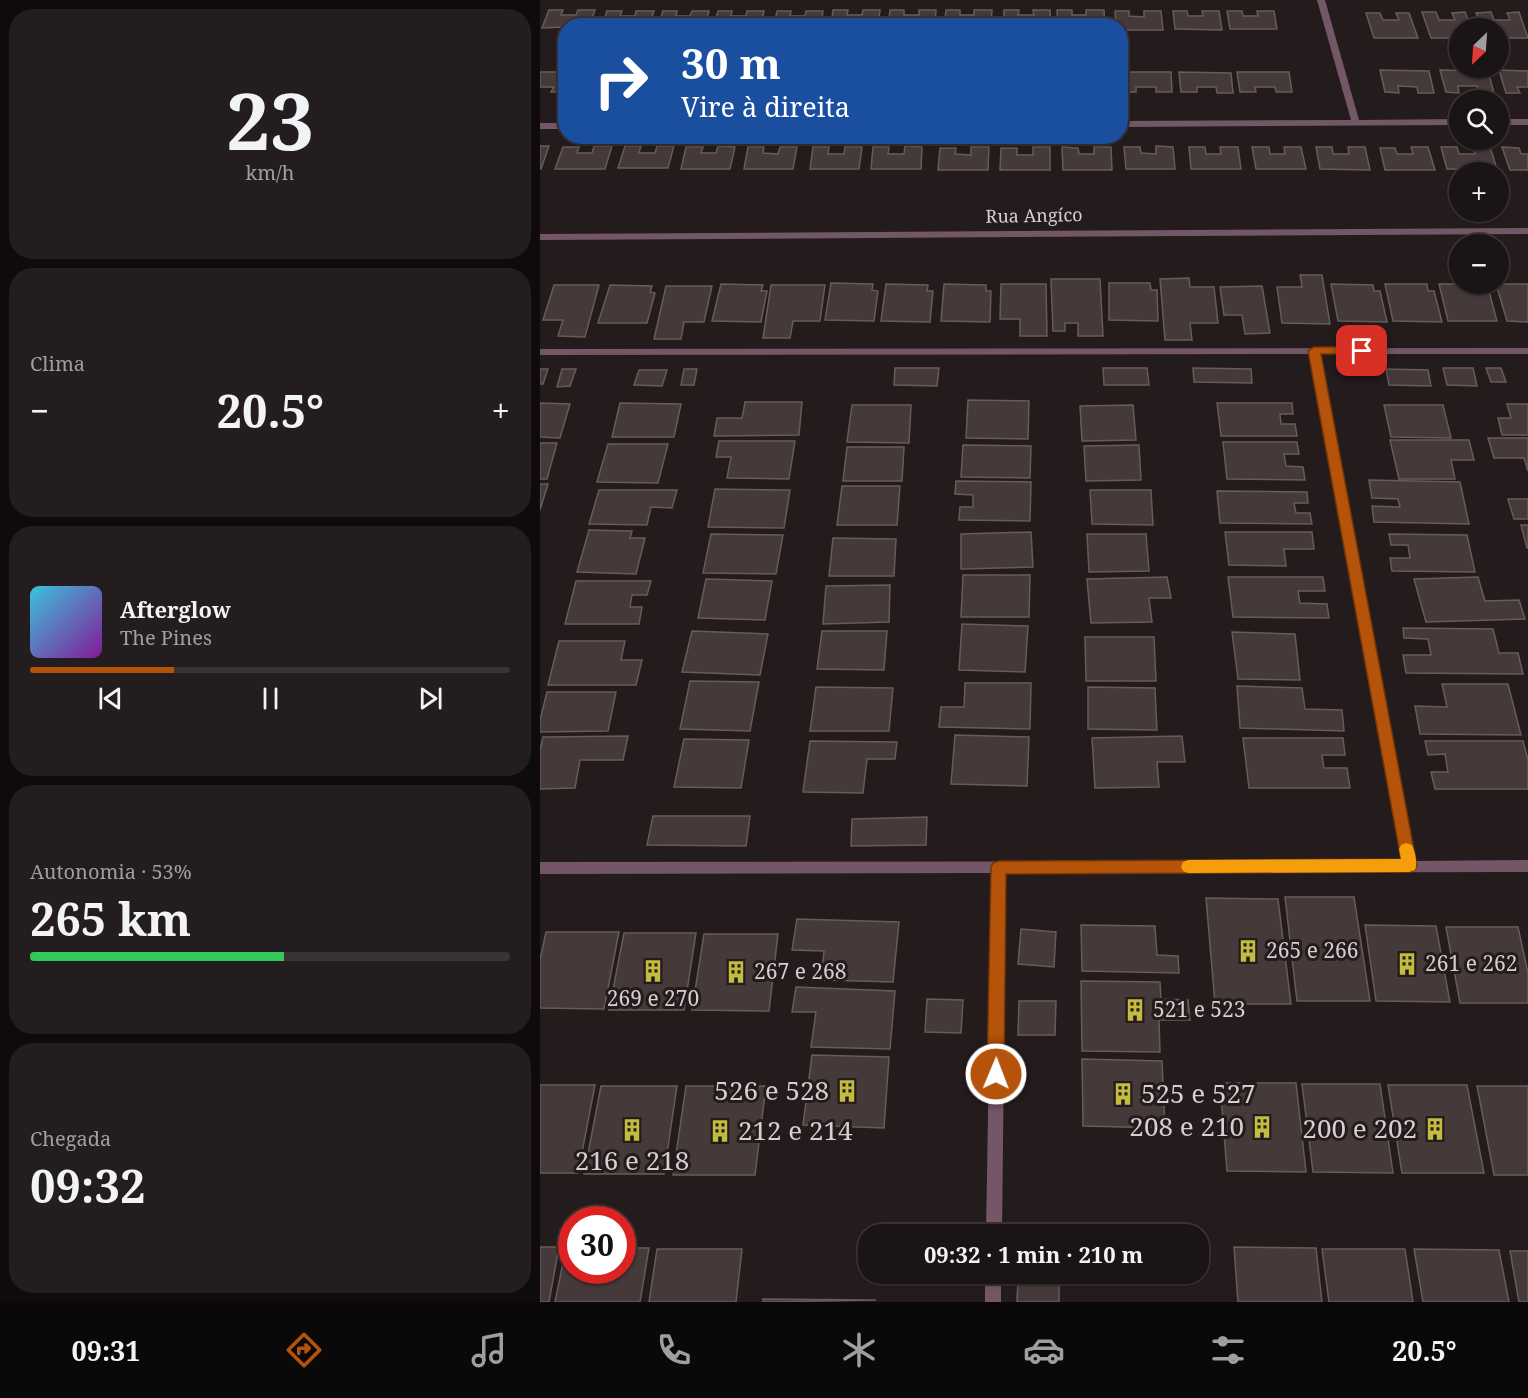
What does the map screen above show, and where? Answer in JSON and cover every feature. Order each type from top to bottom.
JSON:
[{"type":"street","points":[[1321,0],[1356,123]]},
{"type":"street","points":[[1128,124],[1449,122]]},
{"type":"street","points":[[1509,122],[1528,122]]},
{"type":"street","points":[[540,126],[558,126]]},
{"type":"street","name":"Rua Angíco","points":[[540,237],[1528,231]]},
{"type":"street","points":[[1314,351],[1409,866]]},
{"type":"street","points":[[540,352],[1528,351]]},
{"type":"street","points":[[540,868],[1528,866]]},
{"type":"street","points":[[993,1224],[999,867]]},
{"type":"street","points":[[993,1284],[993,1302]]},
{"type":"building","points":[[549,10],[563,10],[561,15],[576,15],[578,10],[595,10],[592,18],[558,18],[558,27],[542,28]]},
{"type":"building","points":[[833,10],[848,10],[847,15],[862,15],[863,10],[880,10],[879,18],[832,18]]},
{"type":"building","points":[[890,10],[904,10],[904,15],[919,15],[919,10],[936,10],[936,18],[889,18]]},
{"type":"building","points":[[946,10],[960,10],[960,15],[974,15],[974,10],[992,10],[992,18],[945,18]]},
{"type":"building","points":[[1004,10],[1019,10],[1018,15],[1034,15],[1033,10],[1050,10],[1050,18],[1004,18]]},
{"type":"building","points":[[1057,10],[1072,10],[1072,15],[1086,15],[1086,10],[1104,10],[1104,18],[1058,18]]},
{"type":"building","points":[[607,11],[622,11],[620,16],[635,16],[636,11],[654,11],[652,18],[605,18]]},
{"type":"building","points":[[663,11],[677,11],[676,16],[690,16],[692,11],[709,11],[707,18],[661,18]]},
{"type":"building","points":[[718,11],[732,11],[731,16],[746,16],[747,11],[764,11],[763,18],[716,18]]},
{"type":"building","points":[[777,11],[791,11],[790,16],[805,16],[806,11],[823,11],[822,18],[776,18]]},
{"type":"building","points":[[1115,11],[1129,11],[1129,16],[1144,17],[1144,11],[1161,11],[1163,30],[1128,30],[1128,18],[1115,18]]},
{"type":"building","points":[[1173,11],[1187,11],[1188,16],[1203,16],[1202,11],[1219,11],[1222,30],[1175,29]]},
{"type":"building","points":[[1227,11],[1242,11],[1243,16],[1258,16],[1257,11],[1274,11],[1277,29],[1230,29]]},
{"type":"building","points":[[1422,12],[1436,12],[1439,20],[1449,20],[1449,38],[1431,38]]},
{"type":"building","points":[[1465,12],[1467,18],[1454,18],[1452,13]]},
{"type":"building","points":[[1491,12],[1493,18],[1478,18],[1476,13]]},
{"type":"building","points":[[1519,12],[1528,38],[1509,38],[1510,20],[1507,13]]},
{"type":"building","points":[[1366,13],[1380,13],[1383,20],[1399,20],[1396,13],[1409,13],[1418,38],[1374,38]]},
{"type":"building","points":[[1380,70],[1429,71],[1434,93],[1418,93],[1417,87],[1398,86],[1399,93],[1385,92]]},
{"type":"building","points":[[1440,70],[1449,70],[1449,78],[1490,78],[1493,90],[1478,90],[1477,86],[1458,86],[1459,90],[1446,92]]},
{"type":"building","points":[[1509,70],[1528,71],[1528,87],[1517,87],[1520,93],[1509,93],[1509,90],[1505,90],[1501,78],[1509,78]]},
{"type":"building","points":[[540,72],[558,72],[558,92],[551,92],[554,87],[540,87]]},
{"type":"building","points":[[1128,72],[1171,72],[1172,92],[1156,92],[1156,87],[1136,87],[1136,92],[1128,92]]},
{"type":"building","points":[[1179,72],[1231,73],[1233,93],[1217,93],[1216,87],[1197,87],[1197,92],[1181,92]]},
{"type":"building","points":[[1237,72],[1289,72],[1292,92],[1276,92],[1275,87],[1255,87],[1256,92],[1240,92]]},
{"type":"building","points":[[540,146],[549,146],[541,169],[540,169]]},
{"type":"building","points":[[594,146],[612,146],[605,169],[555,169],[563,147],[579,147],[577,153],[592,153]]},
{"type":"building","points":[[625,146],[641,146],[639,153],[655,153],[657,146],[674,146],[668,168],[618,168]]},
{"type":"building","points":[[718,146],[735,147],[730,169],[681,169],[686,147],[703,147],[701,153],[716,153]]},
{"type":"building","points":[[905,146],[922,147],[921,169],[871,169],[873,147],[889,147],[888,154],[904,154]]},
{"type":"building","points":[[1156,146],[1173,147],[1175,169],[1126,169],[1124,147],[1140,147],[1141,153],[1156,154]]},
{"type":"building","points":[[748,147],[764,147],[763,153],[778,154],[780,147],[797,147],[793,169],[744,169]]},
{"type":"building","points":[[813,147],[829,147],[828,154],[844,154],[845,147],[862,147],[859,169],[810,169]]},
{"type":"building","points":[[971,147],[989,147],[988,170],[938,170],[940,148],[956,148],[955,154],[971,155]]},
{"type":"building","points":[[1033,147],[1050,147],[1050,170],[1000,170],[1001,148],[1017,148],[1017,155],[1033,155]]},
{"type":"building","points":[[1062,147],[1078,148],[1079,154],[1094,154],[1094,147],[1111,147],[1112,170],[1063,170]]},
{"type":"building","points":[[1189,147],[1205,147],[1206,154],[1221,154],[1220,147],[1238,147],[1241,169],[1191,169]]},
{"type":"building","points":[[1252,147],[1269,147],[1270,154],[1285,154],[1284,147],[1301,147],[1306,169],[1256,169]]},
{"type":"building","points":[[1316,147],[1332,147],[1333,154],[1349,154],[1348,147],[1365,147],[1370,170],[1320,169]]},
{"type":"building","points":[[1411,147],[1428,147],[1435,170],[1385,170],[1380,148],[1395,148],[1397,154],[1413,154]]},
{"type":"building","points":[[1441,147],[1458,150],[1459,154],[1475,154],[1474,150],[1491,150],[1495,162],[1449,162],[1449,169],[1447,169]]},
{"type":"building","points":[[1509,147],[1519,148],[1521,154],[1528,154],[1528,170],[1510,170],[1503,150],[1509,150]]},
{"type":"building","points":[[1300,275],[1322,275],[1330,324],[1282,323],[1277,287],[1302,287]]},
{"type":"building","points":[[1189,278],[1190,287],[1214,287],[1218,323],[1190,323],[1192,340],[1165,340],[1160,279]]},
{"type":"building","points":[[1051,279],[1100,279],[1103,336],[1078,336],[1078,323],[1065,323],[1065,331],[1053,331]]},
{"type":"building","points":[[831,283],[873,284],[872,290],[878,291],[874,321],[825,320]]},
{"type":"building","points":[[1109,283],[1150,283],[1151,290],[1157,290],[1158,321],[1109,320]]},
{"type":"building","points":[[721,284],[763,285],[761,291],[767,291],[761,322],[712,321]]},
{"type":"building","points":[[886,284],[928,285],[927,291],[933,291],[930,322],[881,321]]},
{"type":"building","points":[[944,284],[986,285],[986,291],[991,291],[990,322],[941,321]]},
{"type":"building","points":[[1001,284],[1046,284],[1047,336],[1020,336],[1020,319],[1000,319]]},
{"type":"building","points":[[1331,284],[1373,285],[1374,291],[1380,291],[1387,322],[1338,321]]},
{"type":"building","points":[[1385,284],[1427,284],[1428,291],[1434,291],[1442,322],[1393,321]]},
{"type":"building","points":[[1439,284],[1449,284],[1449,294],[1490,294],[1497,321],[1448,321]]},
{"type":"building","points":[[1509,284],[1528,284],[1528,322],[1507,321],[1499,294],[1509,294]]},
{"type":"building","points":[[554,285],[599,285],[585,337],[558,336],[563,320],[543,320]]},
{"type":"building","points":[[610,285],[652,286],[650,292],[655,293],[647,323],[598,323]]},
{"type":"building","points":[[771,285],[825,285],[820,321],[793,321],[790,338],[763,338]]},
{"type":"building","points":[[666,286],[712,286],[704,322],[684,322],[681,339],[654,339]]},
{"type":"building","points":[[1262,286],[1270,333],[1245,334],[1242,315],[1224,315],[1220,287]]},
{"type":"building","points":[[895,368],[939,368],[937,386],[894,385]]},
{"type":"building","points":[[1103,368],[1147,368],[1149,385],[1104,385]]},
{"type":"building","points":[[1193,368],[1251,369],[1252,383],[1194,382]]},
{"type":"building","points":[[1443,368],[1473,368],[1477,386],[1447,385]]},
{"type":"building","points":[[1486,368],[1501,368],[1506,382],[1491,382]]},
{"type":"building","points":[[540,369],[548,369],[543,384],[540,384]]},
{"type":"building","points":[[562,369],[576,369],[570,386],[557,387]]},
{"type":"building","points":[[684,369],[697,369],[694,385],[681,385]]},
{"type":"building","points":[[1386,369],[1428,370],[1431,386],[1389,385]]},
{"type":"building","points":[[639,370],[667,370],[662,386],[634,385]]},
{"type":"building","points":[[968,400],[1029,401],[1028,439],[966,438]]},
{"type":"building","points":[[745,402],[802,402],[799,435],[714,436],[717,418],[742,418]]},
{"type":"building","points":[[540,403],[570,404],[560,438],[540,437]]},
{"type":"building","points":[[620,403],[681,404],[674,437],[612,437]]},
{"type":"building","points":[[1217,403],[1292,403],[1293,414],[1280,414],[1281,424],[1295,424],[1297,436],[1221,436]]},
{"type":"building","points":[[1507,404],[1528,404],[1528,435],[1502,435],[1498,418],[1511,418]]},
{"type":"building","points":[[852,405],[911,405],[909,443],[847,442]]},
{"type":"building","points":[[1133,405],[1136,440],[1082,441],[1080,406]]},
{"type":"building","points":[[1384,405],[1443,405],[1451,438],[1391,437]]},
{"type":"building","points":[[1488,438],[1528,438],[1528,471],[1524,458],[1494,458]]},
{"type":"building","points":[[1390,440],[1469,440],[1474,460],[1451,460],[1455,479],[1399,479]]},
{"type":"building","points":[[719,441],[795,441],[789,479],[727,478],[731,457],[716,457]]},
{"type":"building","points":[[1223,442],[1297,442],[1299,454],[1284,454],[1286,466],[1303,467],[1305,480],[1227,479]]},
{"type":"building","points":[[540,443],[557,443],[547,479],[540,479]]},
{"type":"building","points":[[608,444],[668,444],[658,483],[597,482]]},
{"type":"building","points":[[963,445],[1031,446],[1030,478],[961,477]]},
{"type":"building","points":[[1139,445],[1141,480],[1086,481],[1084,446]]},
{"type":"building","points":[[847,447],[904,447],[902,481],[843,481]]},
{"type":"building","points":[[1369,480],[1460,482],[1469,524],[1374,522],[1372,506],[1400,507],[1398,499],[1372,498]]},
{"type":"building","points":[[956,481],[1031,482],[1030,521],[959,520],[960,507],[973,507],[973,495],[955,494]]},
{"type":"building","points":[[540,484],[548,484],[540,510]]},
{"type":"building","points":[[842,486],[900,486],[897,525],[837,525]]},
{"type":"building","points":[[715,489],[790,490],[784,528],[708,527]]},
{"type":"building","points":[[599,490],[677,490],[672,508],[651,507],[647,525],[589,524]]},
{"type":"building","points":[[1090,490],[1151,490],[1153,525],[1092,524]]},
{"type":"building","points":[[1217,491],[1307,492],[1308,503],[1294,503],[1296,513],[1310,513],[1312,524],[1220,523]]},
{"type":"building","points":[[1508,499],[1528,499],[1528,519],[1514,519]]},
{"type":"building","points":[[1521,525],[1528,525],[1528,548],[1527,548]]},
{"type":"building","points":[[589,530],[632,531],[630,538],[645,538],[636,574],[577,572]]},
{"type":"building","points":[[1031,532],[1033,567],[961,569],[961,534]]},
{"type":"building","points":[[1225,532],[1312,532],[1314,549],[1284,549],[1286,566],[1229,565]]},
{"type":"building","points":[[711,534],[783,535],[776,574],[703,573]]},
{"type":"building","points":[[1087,534],[1146,534],[1149,571],[1089,572]]},
{"type":"building","points":[[1389,534],[1467,535],[1475,572],[1392,571],[1390,558],[1410,558],[1408,545],[1391,545]]},
{"type":"building","points":[[833,538],[896,539],[894,576],[829,576]]},
{"type":"building","points":[[963,575],[1030,575],[1029,617],[961,617]]},
{"type":"building","points":[[1167,577],[1171,598],[1149,598],[1152,622],[1091,623],[1087,579]]},
{"type":"building","points":[[1228,577],[1323,577],[1325,591],[1298,591],[1300,603],[1327,604],[1329,618],[1233,617]]},
{"type":"building","points":[[1478,577],[1485,601],[1519,600],[1525,619],[1426,622],[1414,579]]},
{"type":"building","points":[[706,579],[772,581],[765,620],[698,618]]},
{"type":"building","points":[[576,581],[651,581],[647,595],[632,595],[630,607],[642,607],[639,624],[565,624]]},
{"type":"building","points":[[890,585],[889,622],[823,624],[826,586]]},
{"type":"building","points":[[962,624],[1028,626],[1025,672],[959,670]]},
{"type":"building","points":[[1403,628],[1493,629],[1499,653],[1518,653],[1523,674],[1406,673],[1403,655],[1431,655],[1428,639],[1404,638]]},
{"type":"building","points":[[692,631],[768,634],[760,675],[682,672]]},
{"type":"building","points":[[822,631],[887,631],[884,670],[817,669]]},
{"type":"building","points":[[1232,632],[1295,634],[1300,680],[1238,679]]},
{"type":"building","points":[[1085,637],[1154,637],[1156,681],[1086,681]]},
{"type":"building","points":[[559,641],[625,641],[621,660],[642,660],[636,685],[548,685]]},
{"type":"building","points":[[690,681],[759,682],[750,731],[680,729]]},
{"type":"building","points":[[965,683],[1031,683],[1030,729],[939,727],[941,707],[964,707]]},
{"type":"building","points":[[1442,684],[1508,684],[1521,735],[1420,734],[1415,706],[1447,707]]},
{"type":"building","points":[[1237,686],[1302,688],[1305,709],[1342,710],[1344,731],[1240,728]]},
{"type":"building","points":[[816,687],[893,688],[889,731],[810,731]]},
{"type":"building","points":[[1088,687],[1155,688],[1157,730],[1088,729]]},
{"type":"building","points":[[547,692],[616,692],[608,731],[540,732],[540,720]]},
{"type":"building","points":[[955,735],[1029,737],[1027,786],[951,784]]},
{"type":"building","points":[[628,736],[623,760],[580,760],[575,788],[540,789],[540,750],[543,737]]},
{"type":"building","points":[[1182,736],[1185,762],[1157,762],[1159,787],[1095,788],[1092,738]]},
{"type":"building","points":[[1243,738],[1343,738],[1345,755],[1322,755],[1324,768],[1347,768],[1350,788],[1249,788]]},
{"type":"building","points":[[684,739],[749,740],[741,788],[674,787]]},
{"type":"building","points":[[810,741],[897,742],[895,759],[867,759],[863,793],[803,792]]},
{"type":"building","points":[[1425,741],[1523,741],[1528,760],[1528,789],[1435,789],[1431,772],[1448,772],[1445,754],[1428,755]]},
{"type":"building","points":[[653,816],[750,816],[746,846],[647,845]]},
{"type":"building","points":[[927,817],[926,845],[851,846],[852,819]]},
{"type":"building","points":[[1285,897],[1354,897],[1370,1001],[1297,1001]]},
{"type":"building","name":"265 e 266","points":[[1206,898],[1278,899],[1291,1004],[1215,1004]]},
{"type":"building","points":[[797,919],[899,922],[893,982],[821,980],[824,951],[792,950]]},
{"type":"building","points":[[1081,925],[1155,926],[1157,955],[1178,956],[1179,973],[1082,971]]},
{"type":"building","name":"261 e 262","points":[[1365,925],[1436,926],[1450,1002],[1376,1001]]},
{"type":"building","points":[[1446,927],[1518,927],[1528,973],[1528,1003],[1460,1003]]},
{"type":"building","points":[[1021,929],[1056,932],[1054,967],[1018,964]]},
{"type":"building","points":[[546,932],[619,932],[604,1009],[540,1008],[540,960]]},
{"type":"building","name":"269 e 270","points":[[624,933],[696,933],[684,1010],[609,1010]]},
{"type":"building","name":"267 e 268","points":[[704,934],[778,934],[769,1011],[692,1010]]},
{"type":"building","name":"521 e 523","points":[[1081,981],[1160,982],[1161,999],[1188,1000],[1190,1020],[1159,1020],[1160,1052],[1082,1051]]},
{"type":"building","points":[[796,987],[895,991],[890,1049],[811,1047],[816,1012],[792,1012]]},
{"type":"building","points":[[927,999],[963,1000],[961,1033],[925,1032]]},
{"type":"building","points":[[1019,1001],[1056,1001],[1055,1035],[1018,1035]]},
{"type":"building","name":"526 e 528","points":[[812,1055],[889,1057],[884,1128],[803,1125]]},
{"type":"building","name":"525 e 527","points":[[1082,1059],[1162,1061],[1165,1128],[1083,1126]]},
{"type":"building","name":"208 e 210","points":[[1220,1083],[1296,1083],[1306,1172],[1227,1171]]},
{"type":"building","points":[[1302,1084],[1380,1084],[1393,1173],[1313,1172]]},
{"type":"building","points":[[540,1085],[595,1085],[578,1173],[540,1173]]},
{"type":"building","name":"200 e 202","points":[[1388,1085],[1467,1085],[1484,1173],[1402,1173]]},
{"type":"building","name":"216 e 218","points":[[601,1086],[677,1086],[664,1174],[584,1174]]},
{"type":"building","name":"212 e 214","points":[[686,1086],[766,1086],[755,1175],[673,1175]]},
{"type":"building","points":[[1477,1086],[1528,1086],[1528,1175],[1494,1175]]},
{"type":"building","points":[[540,1247],[558,1247],[549,1302],[540,1302]]},
{"type":"building","points":[[1234,1247],[1316,1248],[1322,1302],[1238,1302]]},
{"type":"building","points":[[636,1248],[649,1248],[640,1302],[555,1302],[559,1284],[636,1284]]},
{"type":"building","points":[[657,1249],[742,1249],[736,1302],[649,1302]]},
{"type":"building","points":[[1322,1249],[1405,1249],[1413,1302],[1329,1302]]},
{"type":"building","points":[[1414,1249],[1499,1250],[1509,1302],[1423,1302]]},
{"type":"building","points":[[1510,1251],[1528,1251],[1528,1302],[1519,1302]]},
{"type":"building","points":[[1018,1284],[1059,1284],[1059,1302],[1017,1302]]},
{"type":"building","points":[[763,1299],[876,1300],[763,1302]]},
{"type":"slow traffic","points":[[1188,867],[1409,866],[1406,849]]},
{"type":"place","name":"265 e 266","points":[[1248,951]]},
{"type":"place","name":"261 e 262","points":[[1407,964]]},
{"type":"place","name":"269 e 270","points":[[653,971]]},
{"type":"place","name":"267 e 268","points":[[736,972]]},
{"type":"place","name":"521 e 523","points":[[1135,1010]]},
{"type":"place","name":"526 e 528","points":[[847,1091]]},
{"type":"place","name":"525 e 527","points":[[1123,1094]]},
{"type":"place","name":"208 e 210","points":[[1262,1127]]},
{"type":"place","name":"200 e 202","points":[[1435,1129]]},
{"type":"place","name":"216 e 218","points":[[632,1130]]},
{"type":"place","name":"212 e 214","points":[[720,1131]]},
{"type":"route","points":[[996,1074],[999,867],[1409,866],[1314,351],[1362,351]]}]
